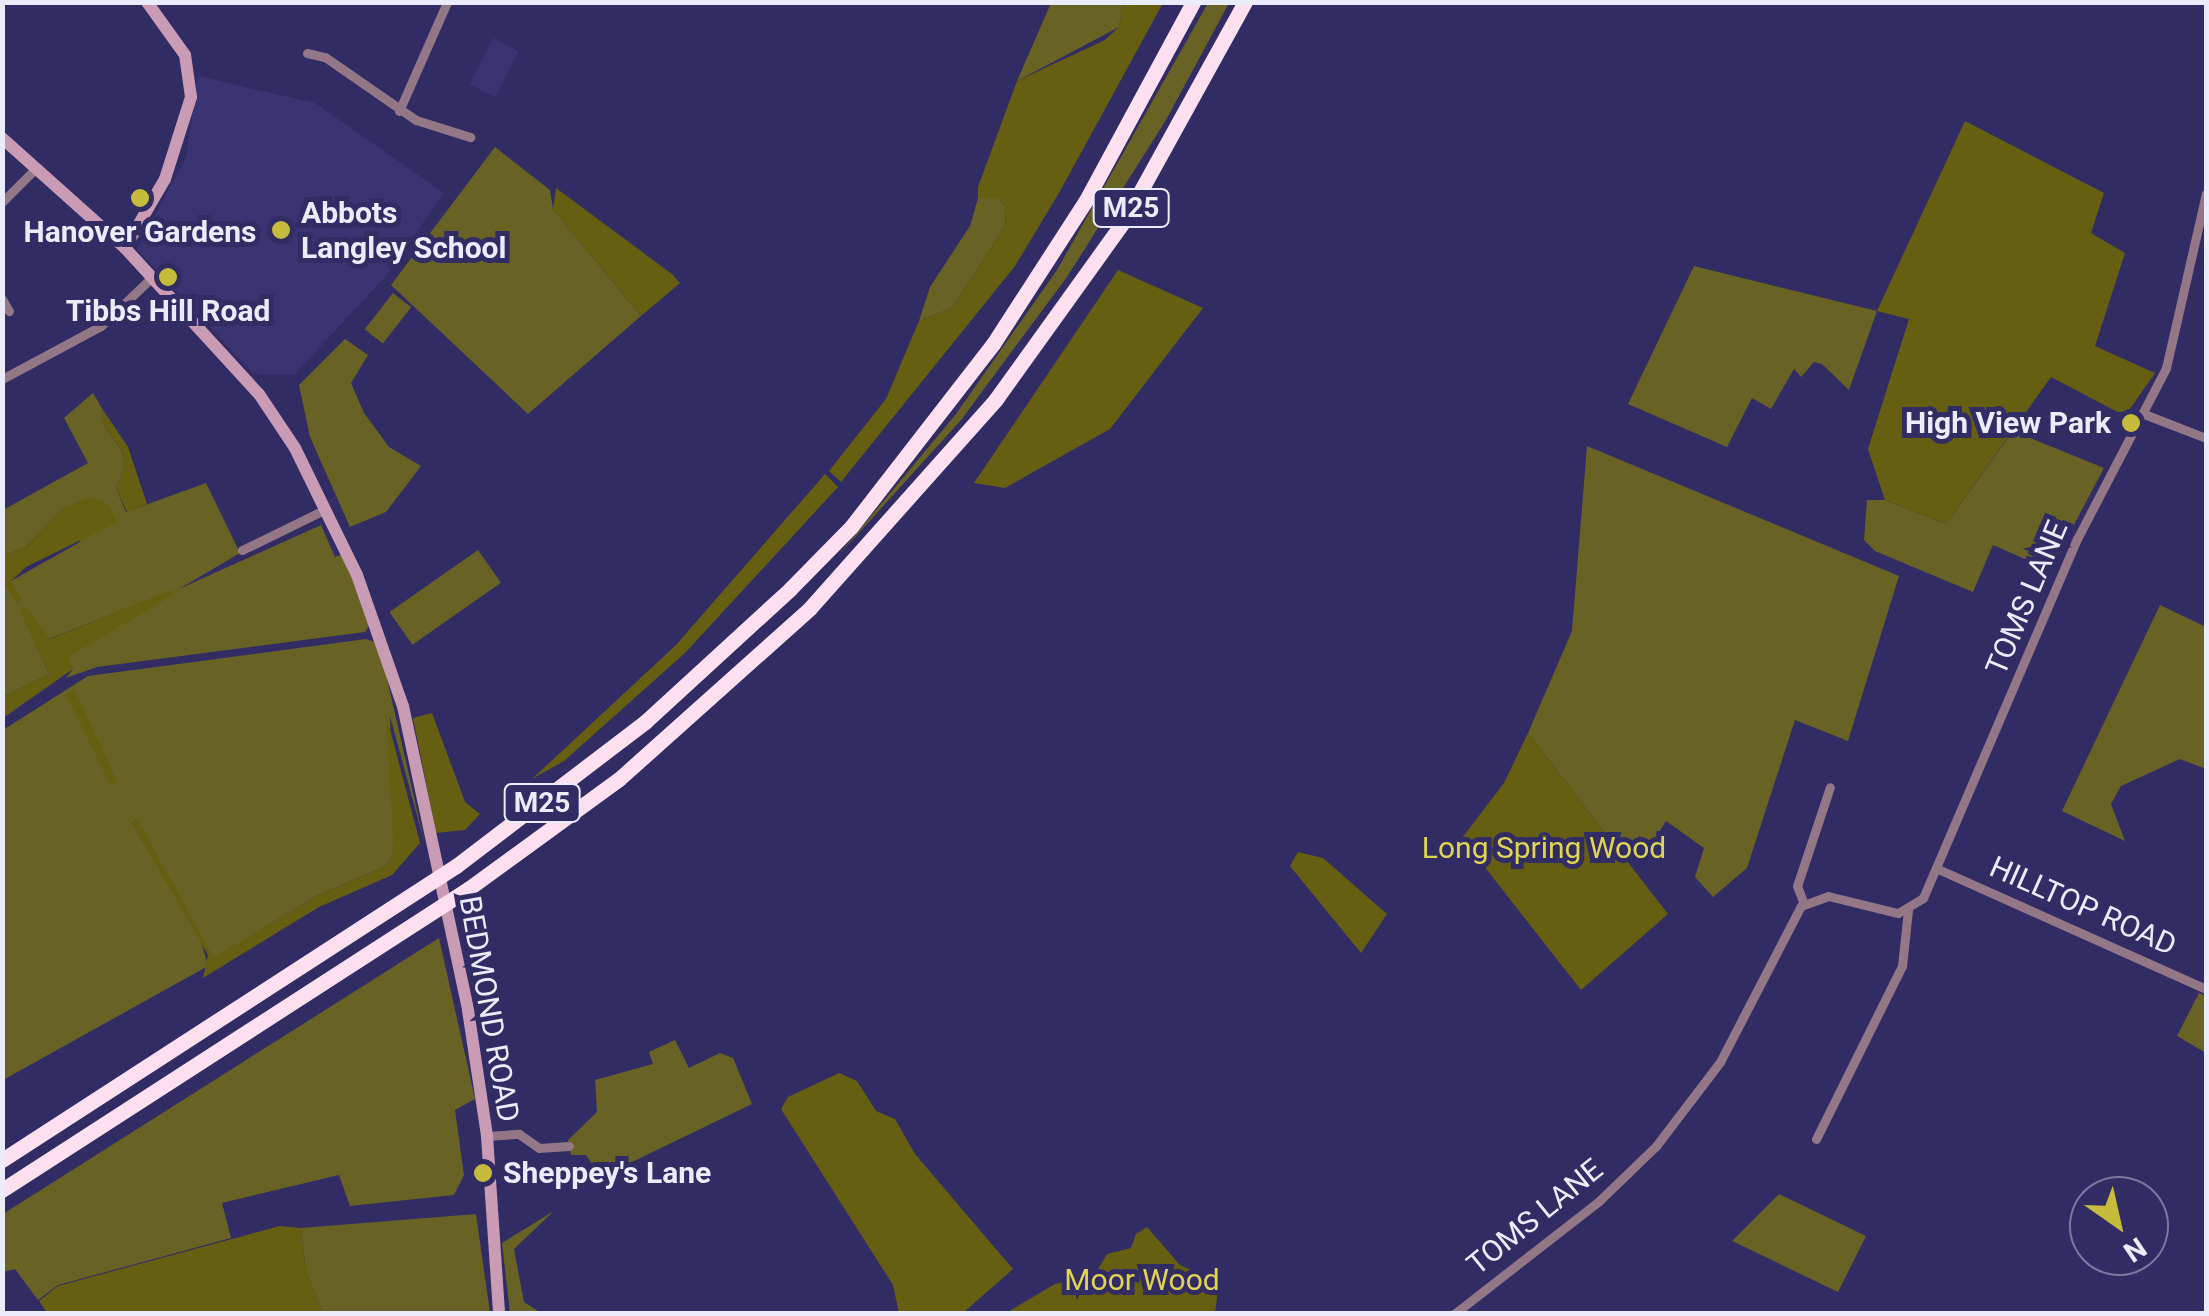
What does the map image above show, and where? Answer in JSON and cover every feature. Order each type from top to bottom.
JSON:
[{"type":"highway","name":"M25","points":[[2,1160],[456,866],[564,788],[706,670],[790,589],[851,527],[993,344],[1094,186],[1193,2]]},
{"type":"highway","name":"M25","points":[[2,1190],[468,889],[619,779],[796,621],[996,400],[1124,221],[1246,2]]},
{"type":"street","points":[[125,248],[165,179],[191,97],[185,55],[147,2]]},
{"type":"street","points":[[399,111],[447,2]]},
{"type":"street","points":[[307,52],[324,57],[399,111],[470,136]]},
{"type":"street","points":[[2,138],[125,248],[151,278],[100,326],[2,379]]},
{"type":"street","points":[[2,202],[36,168]]},
{"type":"street","name":"TOMS LANE","points":[[1908,910],[1938,869],[2065,566],[2144,414],[2179,327],[2206,194]]},
{"type":"street","name":"BEDMOND ROAD","points":[[151,278],[259,394],[326,509],[390,670],[452,931],[487,1136],[499,1314]]},
{"type":"street","points":[[2,299],[10,310]]},
{"type":"street","points":[[2144,414],[2206,438]]},
{"type":"street","points":[[242,550],[326,509]]},
{"type":"street","name":"TOMS LANE","points":[[1454,1314],[1599,1200],[1656,1146],[1720,1062],[1804,904],[1797,886],[1830,787]]},
{"type":"street","name":"HILLTOP ROAD","points":[[1938,869],[2206,989]]},
{"type":"street","points":[[1804,904],[1828,896],[1885,912],[1908,910],[1902,966],[1816,1139]]},
{"type":"street","points":[[487,1136],[519,1134],[539,1148],[568,1146]]},
{"type":"shaded area","points":[[1051,3],[1123,3],[1119,27],[1017,81]]},
{"type":"shaded area","points":[[1208,3],[1229,3],[1166,120],[1067,277],[961,420],[837,557],[956,414],[1057,270]]},
{"type":"shaded area","points":[[493,38],[519,51],[495,97],[469,84]]},
{"type":"shaded area","name":"Abbots Langley School","points":[[198,76],[315,103],[444,193],[385,277],[294,375],[254,374],[137,249],[186,157]]},
{"type":"shaded area","points":[[495,147],[550,190],[553,209],[641,316],[528,414],[391,285]]},
{"type":"shaded area","points":[[978,198],[999,198],[1006,207],[1005,226],[952,308],[919,321],[930,287],[970,226]]},
{"type":"shaded area","points":[[1694,266],[1877,311],[1849,390],[1822,364],[1814,362],[1801,377],[1794,369],[1771,409],[1752,398],[1727,447],[1628,404]]},
{"type":"shaded area","points":[[393,293],[411,307],[383,343],[365,329]]},
{"type":"shaded area","points":[[345,339],[368,355],[351,383],[364,413],[389,447],[421,466],[386,512],[350,527],[310,437],[299,385]]},
{"type":"shaded area","points":[[93,393],[103,410],[102,423],[122,451],[125,466],[116,488],[126,512],[206,483],[240,553],[179,589],[321,525],[335,557],[343,554],[369,626],[365,632],[97,667],[66,678],[73,669],[67,657],[173,590],[49,639],[21,611],[49,674],[3,697],[2,583],[21,601],[11,581],[80,542],[65,507],[25,548],[3,555],[3,510],[88,463],[64,418]]},
{"type":"shaded area","points":[[2013,431],[2104,468],[2050,570],[1993,545],[1973,592],[1875,551],[1864,540],[1867,500],[1885,500],[1946,524]]},
{"type":"shaded area","points":[[1587,446],[1899,576],[1848,741],[1795,720],[1747,868],[1713,897],[1695,877],[1704,848],[1666,821],[1650,846],[1640,836],[1620,852],[1528,733],[1572,631]]},
{"type":"shaded area","points":[[478,550],[501,583],[412,645],[390,612]]},
{"type":"shaded area","points":[[2160,605],[2206,627],[2206,769],[2180,759],[2121,786],[2111,804],[2125,841],[2062,811]]},
{"type":"shaded area","points":[[366,639],[377,643],[383,661],[424,841],[390,716],[394,853],[386,866],[316,896],[213,959],[136,819],[132,823],[201,941],[208,966],[3,1080],[3,730],[88,676]]},
{"type":"shaded area","points":[[439,938],[475,1099],[455,1110],[464,1175],[454,1195],[350,1206],[339,1175],[222,1203],[231,1238],[58,1285],[38,1300],[15,1269],[3,1272],[3,1214]]},
{"type":"shaded area","points":[[2199,993],[2206,996],[2206,1053],[2177,1036]]},
{"type":"shaded area","points":[[675,1040],[689,1068],[720,1053],[733,1058],[752,1104],[601,1177],[586,1155],[571,1155],[568,1140],[597,1112],[595,1080],[653,1064],[649,1052]]},
{"type":"shaded area","points":[[1779,1194],[1866,1236],[1838,1292],[1732,1241]]},
{"type":"shaded area","points":[[554,1211],[514,1249],[524,1302],[541,1313],[510,1313],[502,1243]]},
{"type":"shaded area","points":[[476,1214],[490,1313],[323,1313],[306,1272],[301,1228]]},
{"type":"green space","points":[[1123,3],[1163,3],[1059,193],[1015,266],[841,482],[829,471],[886,399],[919,321],[952,308],[1005,226],[1006,207],[999,198],[978,198],[978,187],[1017,81],[1105,40],[1119,27]]},
{"type":"green space","points":[[1965,121],[2104,193],[2091,233],[2125,253],[2095,346],[2155,373],[2125,416],[2051,377],[1946,524],[1885,500],[1868,449],[1909,319],[1877,311]]},
{"type":"green space","points":[[556,188],[680,283],[641,316],[553,209]]},
{"type":"green space","points":[[1118,270],[1203,308],[1110,429],[1005,488],[974,483]]},
{"type":"green space","points":[[103,410],[128,447],[147,504],[127,512],[116,488],[125,466],[122,451],[102,423]]},
{"type":"green space","points":[[825,474],[838,487],[685,653],[564,761],[532,779],[676,645]]},
{"type":"green space","points":[[89,497],[108,504],[117,522],[26,567],[11,581],[22,600],[17,603],[3,583],[3,555],[25,548],[65,507]]},
{"type":"green space","points":[[173,589],[173,595],[68,657],[73,669],[3,718],[3,697],[49,674],[20,610],[26,607],[50,639]]},
{"type":"green space","points":[[74,689],[117,781],[111,787],[66,694]]},
{"type":"green space","points":[[432,713],[465,802],[480,814],[465,830],[436,833],[413,718]]},
{"type":"green space","points":[[386,714],[420,843],[392,875],[319,907],[203,978],[208,955],[132,823],[137,818],[214,958],[316,896],[386,866],[394,853]]},
{"type":"green space","name":"Long Spring Wood","points":[[1528,733],[1668,914],[1581,990],[1462,838],[1504,783]]},
{"type":"green space","points":[[1298,852],[1323,858],[1387,914],[1361,953],[1290,866]]},
{"type":"green space","points":[[839,1073],[857,1081],[876,1111],[895,1119],[915,1154],[1013,1269],[963,1313],[899,1313],[893,1285],[781,1109],[788,1097]]},
{"type":"green space","points":[[280,1226],[301,1228],[306,1272],[323,1313],[48,1314],[39,1301],[58,1286]]},
{"type":"green space","name":"Moor Wood","points":[[1147,1227],[1180,1265],[1219,1282],[1215,1313],[1006,1313],[1055,1284],[1094,1276],[1107,1254],[1131,1248],[1136,1234]]},
{"type":"place","name":"Hanover Gardens","points":[[140,198]]},
{"type":"place","name":"Abbots Langley School","points":[[281,230]]},
{"type":"place","name":"Tibbs Hill Road","points":[[168,277]]},
{"type":"place","name":"High View Park","points":[[2131,423]]},
{"type":"place","name":"Sheppey's Lane","points":[[483,1173]]}]
